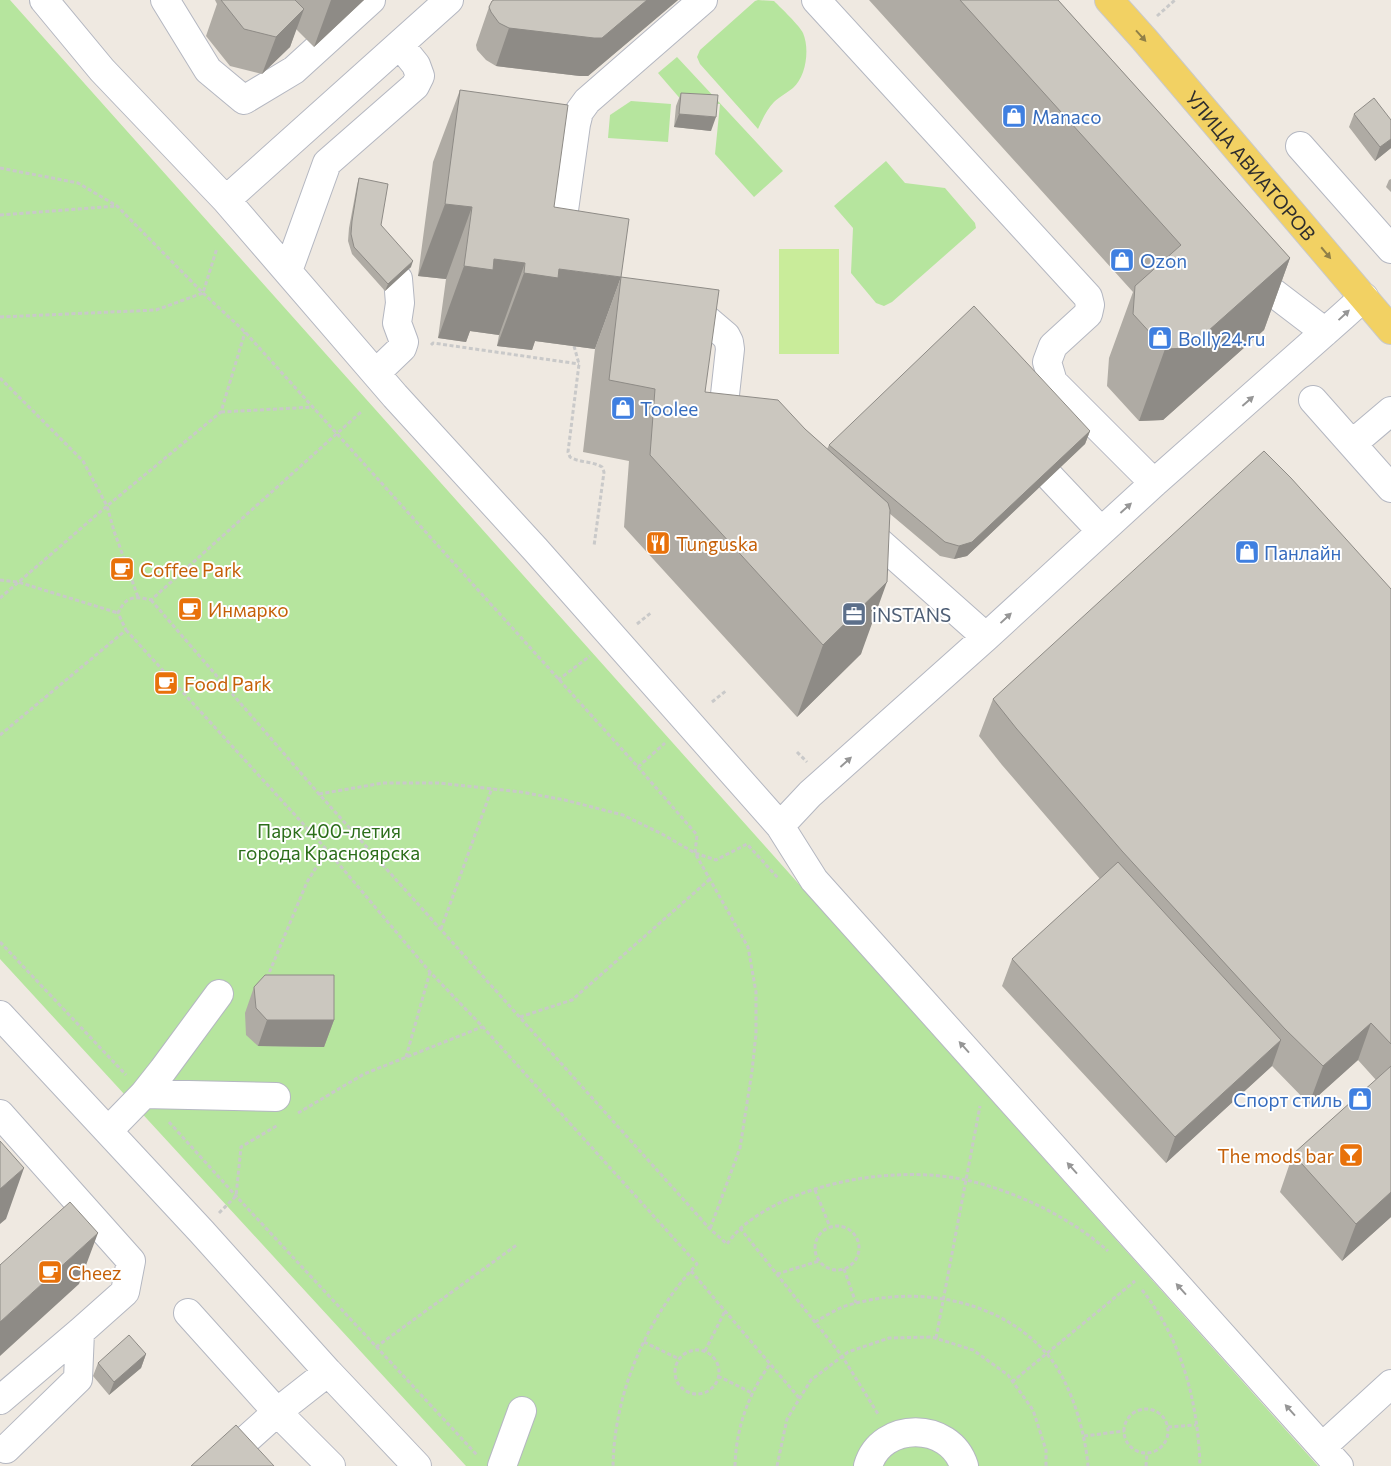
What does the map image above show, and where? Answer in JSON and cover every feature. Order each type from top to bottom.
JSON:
[{"type":"main road","name":"УЛИЦА АВИАТОРОВ","points":[[1109,0],[1391,330]]},
{"type":"street","points":[[44,0],[102,70],[226,200],[376,373],[780,826],[814,880],[1331,1456],[1391,1384]]},
{"type":"street","points":[[165,0],[208,70],[244,100],[294,70],[371,0]]},
{"type":"street","points":[[226,200],[449,0]]},
{"type":"street","points":[[558,268],[557,260],[579,112],[587,101],[703,0]]},
{"type":"street","points":[[816,0],[1088,297],[1090,305],[1088,314],[1053,346],[1047,362],[1052,382],[1154,484]]},
{"type":"street","points":[[288,271],[327,164],[415,86],[420,76],[416,65],[400,45]]},
{"type":"street","points":[[1300,146],[1391,249]]},
{"type":"street","points":[[1235,255],[1262,284],[1325,332]]},
{"type":"street","points":[[376,373],[402,348],[404,342],[397,323],[400,303],[398,279]]},
{"type":"street","points":[[667,291],[676,293],[726,336],[730,349],[722,422],[725,431],[733,436],[750,440]]},
{"type":"street","points":[[780,826],[810,794],[1364,297]]},
{"type":"street","points":[[1313,400],[1391,488]]},
{"type":"street","points":[[1352,444],[1391,411]]},
{"type":"street","points":[[1050,477],[1101,531]]},
{"type":"street","points":[[840,507],[986,637]]},
{"type":"street","points":[[108,1131],[144,1094],[219,994]]},
{"type":"street","points":[[0,1015],[201,1231],[328,1372],[417,1466]]},
{"type":"street","points":[[144,1094],[283,1112]]},
{"type":"street","points":[[0,1114],[131,1261],[125,1292],[0,1400]]},
{"type":"street","points":[[188,1313],[277,1412],[331,1466]]},
{"type":"street","points":[[6,1449],[78,1379],[80,1332]]},
{"type":"street","points":[[217,1466],[277,1412],[328,1372]]},
{"type":"street","points":[[492,1462],[522,1411]]},
{"type":"street","points":[[868,1466],[878,1448],[892,1437],[908,1432],[924,1432],[940,1437],[953,1446],[964,1466]]},
{"type":"path","points":[[0,168],[78,183],[117,206],[203,293],[245,332],[338,433],[697,835],[695,854],[748,947],[756,992],[756,1034],[740,1148],[710,1229]]},
{"type":"path","points":[[0,215],[117,206]]},
{"type":"path","points":[[203,293],[217,248]]},
{"type":"path","points":[[0,317],[156,310],[203,293]]},
{"type":"path","points":[[0,598],[221,412],[245,332]]},
{"type":"path","points":[[428,349],[433,343],[580,364]]},
{"type":"path","points":[[574,346],[580,364],[568,452],[575,461],[597,464],[602,467],[604,472],[594,546]]},
{"type":"path","points":[[0,378],[83,462],[107,506],[138,597]]},
{"type":"path","points":[[221,412],[314,407]]},
{"type":"path","points":[[151,600],[361,412]]},
{"type":"path","points":[[0,580],[18,582],[118,613],[126,630],[327,850],[430,972],[482,1026],[697,1264],[667,1302],[638,1354],[628,1380],[621,1407],[616,1431],[613,1466]]},
{"type":"path","points":[[118,613],[122,604],[130,599],[138,597],[151,600],[319,794],[710,1229],[727,1244],[740,1228],[774,1206],[799,1194],[853,1180],[900,1175],[927,1175],[966,1180],[1006,1192],[1045,1209],[1096,1241],[1111,1255]]},
{"type":"path","points":[[636,625],[652,612]]},
{"type":"path","points":[[0,735],[126,630]]},
{"type":"path","points":[[558,680],[590,656]]},
{"type":"path","points":[[712,702],[727,690]]},
{"type":"path","points":[[638,767],[665,743]]},
{"type":"path","points":[[797,752],[809,764]]},
{"type":"path","points":[[319,794],[383,783],[440,783],[492,788],[566,800],[623,815],[662,834],[695,854],[716,860],[747,844]]},
{"type":"path","points":[[441,929],[492,788]]},
{"type":"path","points":[[267,978],[308,882],[327,850]]},
{"type":"path","points":[[520,1017],[572,1000],[710,879]]},
{"type":"path","points":[[0,942],[144,1094],[376,1347],[492,1462]]},
{"type":"path","points":[[406,1058],[430,972]]},
{"type":"path","points":[[217,1215],[236,1196],[241,1147],[283,1112],[364,1074],[482,1026]]},
{"type":"path","points":[[936,1338],[981,1101]]},
{"type":"path","points":[[815,1190],[830,1228]]},
{"type":"path","points":[[838,1226],[852,1231],[859,1245],[859,1252],[856,1260],[851,1265],[837,1270],[830,1269],[819,1261],[815,1248],[816,1242],[824,1230],[838,1226]]},
{"type":"path","points":[[740,1228],[842,1356],[892,1437]]},
{"type":"path","points":[[376,1347],[518,1244]]},
{"type":"path","points":[[777,1274],[819,1261]]},
{"type":"path","points":[[844,1269],[856,1303]]},
{"type":"path","points":[[691,1271],[800,1399]]},
{"type":"path","points":[[1129,1275],[1159,1313],[1180,1358],[1192,1396],[1200,1466]]},
{"type":"path","points":[[1012,1382],[1135,1281]]},
{"type":"path","points":[[815,1322],[847,1305],[884,1297],[921,1296],[963,1303],[1010,1323],[1047,1354],[1056,1367],[1070,1396],[1084,1436],[1088,1466]]},
{"type":"path","points":[[705,1351],[725,1311]]},
{"type":"path","points":[[777,1466],[787,1419],[812,1380],[848,1352],[889,1338],[932,1337],[973,1350],[1008,1375],[1033,1410],[1046,1450],[1046,1466]]},
{"type":"path","points":[[644,1342],[678,1359]]},
{"type":"path","points":[[689,1351],[705,1351],[716,1361],[718,1376],[715,1383],[704,1393],[690,1393],[684,1390],[679,1385],[674,1372],[678,1359],[689,1351]]},
{"type":"path","points":[[735,1466],[735,1448],[739,1427],[752,1393],[770,1364]]},
{"type":"path","points":[[718,1376],[752,1393]]},
{"type":"path","points":[[1147,1409],[1161,1414],[1166,1420],[1168,1427],[1168,1435],[1165,1442],[1154,1452],[1147,1453],[1134,1449],[1125,1438],[1124,1431],[1125,1424],[1133,1413],[1147,1409]]},
{"type":"path","points":[[1168,1427],[1196,1425]]},
{"type":"path","points":[[1084,1436],[1124,1431]]},
{"type":"path","points":[[1146,1466],[1147,1453]]},
{"type":"green space","name":"Парк 400-летия города Красноярска","points":[[0,0],[10,0],[1318,1466],[466,1466],[0,959]]},
{"type":"green space","points":[[758,0],[774,1],[801,30],[805,40],[806,62],[797,83],[771,105],[758,129],[700,64],[697,57],[700,50]]},
{"type":"green space","points":[[677,57],[783,171],[754,197],[715,154],[720,104],[683,102],[658,73]]},
{"type":"green space","points":[[631,101],[671,104],[668,142],[608,138],[610,115]]},
{"type":"green space","points":[[886,161],[905,183],[945,188],[975,223],[976,228],[892,302],[884,306],[876,303],[851,273],[853,228],[834,206]]},
{"type":"green space","points":[[779,249],[839,249],[839,354],[779,354]]},
{"type":"building","points":[[221,0],[295,0],[304,9],[276,37],[244,29]]},
{"type":"building","points":[[494,0],[647,0],[602,38],[594,38],[509,28],[499,23],[491,12],[489,7]]},
{"type":"building","points":[[960,0],[1058,0],[1290,258],[1189,348],[1165,349],[1133,314],[1135,286],[1181,245]]},
{"type":"building","points":[[460,90],[568,105],[554,207],[629,219],[621,277],[559,269],[558,278],[524,273],[525,263],[494,259],[493,270],[464,266],[472,207],[445,204]]},
{"type":"building","points":[[681,93],[718,95],[716,117],[679,114]]},
{"type":"building","points":[[1374,98],[1391,120],[1391,139],[1380,147],[1354,114]]},
{"type":"building","points":[[359,178],[388,184],[381,225],[413,261],[388,284],[354,247],[351,234]]},
{"type":"building","points":[[621,277],[719,290],[705,392],[778,400],[805,429],[888,503],[890,510],[887,582],[823,645],[650,455],[655,389],[609,380]]},
{"type":"building","points":[[974,306],[1090,431],[972,542],[959,546],[945,542],[829,445]]},
{"type":"building","points":[[1264,451],[1291,478],[1391,589],[1391,1044],[1371,1023],[1323,1066],[1285,1029],[1122,851],[993,699]]},
{"type":"building","points":[[1118,862],[1281,1040],[1175,1137],[1012,959]]},
{"type":"building","points":[[265,975],[334,975],[334,1020],[267,1020],[256,1008],[254,987]]},
{"type":"building","points":[[1391,1066],[1391,1192],[1356,1224],[1293,1154]]},
{"type":"building","points":[[0,1141],[24,1168],[0,1189]]},
{"type":"building","points":[[70,1202],[98,1233],[0,1322],[0,1265]]},
{"type":"building","points":[[129,1335],[146,1354],[114,1382],[98,1363]]},
{"type":"building","points":[[236,1425],[274,1466],[191,1466]]},
{"type":"place","name":"Manaco","points":[[1014,116]]},
{"type":"place","name":"Ozon","points":[[1122,260]]},
{"type":"place","name":"Bolly24.ru","points":[[1160,338]]},
{"type":"place","name":"Toolee","points":[[623,408]]},
{"type":"place","name":"Tunguska","points":[[658,543]]},
{"type":"place","name":"Панлайн","points":[[1247,552]]},
{"type":"place","name":"Coffee Park","points":[[122,569]]},
{"type":"place","name":"Инмарко","points":[[190,609]]},
{"type":"place","name":"iNSTANS","points":[[854,614]]},
{"type":"place","name":"Food Park","points":[[166,683]]},
{"type":"place","name":"Спорт стиль","points":[[1360,1099]]},
{"type":"place","name":"The mods bar","points":[[1351,1155]]},
{"type":"place","name":"Cheez","points":[[50,1272]]}]
